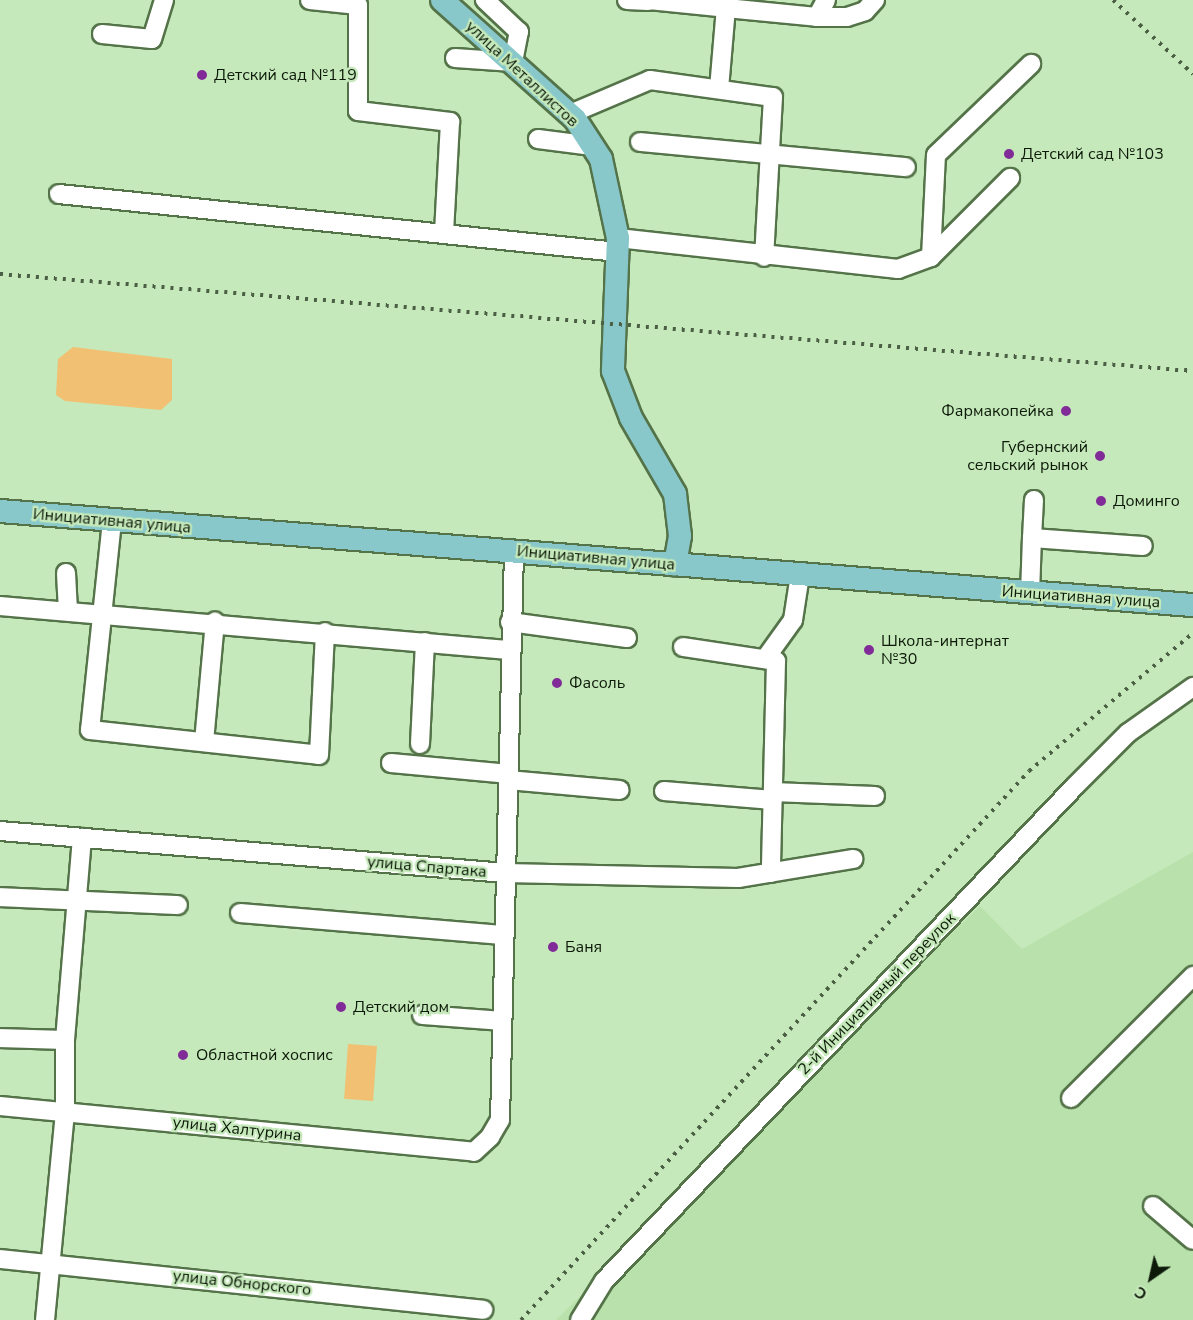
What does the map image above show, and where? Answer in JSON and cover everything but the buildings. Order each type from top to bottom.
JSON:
[{"type":"main road","name":"улица Металлистов","points":[[442,0],[570,114],[592,146],[613,200],[617,245],[613,370],[631,418],[675,494],[680,536],[675,565]]},
{"type":"main road","name":"Инициативная улица","points":[[0,511],[1030,594],[1193,605]]},
{"type":"street","points":[[102,34],[152,39],[164,0]]},
{"type":"street","points":[[309,0],[360,2],[358,111],[450,122],[444,234]]},
{"type":"street","points":[[455,58],[513,62],[519,32],[485,0]]},
{"type":"street","points":[[627,0],[847,17],[865,11],[875,0]]},
{"type":"street","points":[[817,16],[826,0]]},
{"type":"street","points":[[719,89],[726,8]]},
{"type":"street","points":[[932,257],[936,155],[1031,64]]},
{"type":"street","points":[[570,114],[650,80],[773,97],[764,257]]},
{"type":"street","points":[[538,139],[592,146]]},
{"type":"street","points":[[640,142],[906,167]]},
{"type":"street","points":[[59,194],[444,234],[617,245],[898,269],[932,257],[1010,178]]},
{"type":"street","points":[[1030,594],[1034,500]]},
{"type":"street","points":[[112,521],[90,730],[319,754],[326,632]]},
{"type":"street","points":[[1032,538],[1143,546]]},
{"type":"street","points":[[422,1015],[501,1021],[508,777],[508,650],[514,552]]},
{"type":"street","points":[[66,573],[68,609]]},
{"type":"street","points":[[765,659],[793,620],[800,575]]},
{"type":"street","points":[[0,606],[103,611],[508,650]]},
{"type":"street","points":[[204,742],[215,621]]},
{"type":"street","points":[[510,622],[627,638]]},
{"type":"street","points":[[420,744],[424,642]]},
{"type":"street","points":[[683,647],[776,661],[771,873]]},
{"type":"street","name":"2-й Инициативный переулок","points":[[580,1320],[604,1281],[1075,786],[1128,733],[1193,687]]},
{"type":"street","points":[[391,763],[620,790]]},
{"type":"street","points":[[664,791],[773,796],[875,796]]},
{"type":"street","name":"улица Спартака","points":[[0,831],[505,873],[738,878],[853,859]]},
{"type":"street","points":[[45,1320],[65,1112],[65,1040],[75,896],[82,838]]},
{"type":"street","points":[[0,897],[75,896],[178,905]]},
{"type":"street","points":[[240,913],[502,936]]},
{"type":"street","points":[[1071,1098],[1193,976]]},
{"type":"street","name":"улица Халтурина","points":[[0,1106],[474,1152],[500,1120],[501,1021]]},
{"type":"street","points":[[0,1038],[65,1040]]},
{"type":"street","points":[[1153,1206],[1193,1240]]},
{"type":"street","name":"улица Обнорского","points":[[0,1259],[51,1262],[483,1310]]},
{"type":"shaded area","points":[[73,347],[172,359],[172,400],[161,410],[65,401],[56,395],[58,359]]},
{"type":"shaded area","points":[[1193,852],[1193,1320],[556,1320],[980,906],[1022,949]]},
{"type":"shaded area","points":[[348,1044],[377,1046],[373,1101],[344,1099]]},
{"type":"railway","points":[[1113,0],[1193,74]]},
{"type":"railway","points":[[0,274],[1193,371]]},
{"type":"railway","points":[[521,1320],[1029,771],[1193,633]]},
{"type":"place","name":"Детский сад №119","points":[[202,75]]},
{"type":"place","name":"Детский сад №103","points":[[1009,154]]},
{"type":"place","name":"Фармакопейка","points":[[1066,411]]},
{"type":"place","name":"Губернский сельский рынок","points":[[1100,456]]},
{"type":"place","name":"Доминго","points":[[1101,501]]},
{"type":"place","name":"Школа-интернат №30","points":[[869,650]]},
{"type":"place","name":"Фасоль","points":[[557,683]]},
{"type":"place","name":"Баня","points":[[553,947]]},
{"type":"place","name":"Детский дом","points":[[341,1007]]},
{"type":"place","name":"Областной хоспис","points":[[183,1055]]}]
